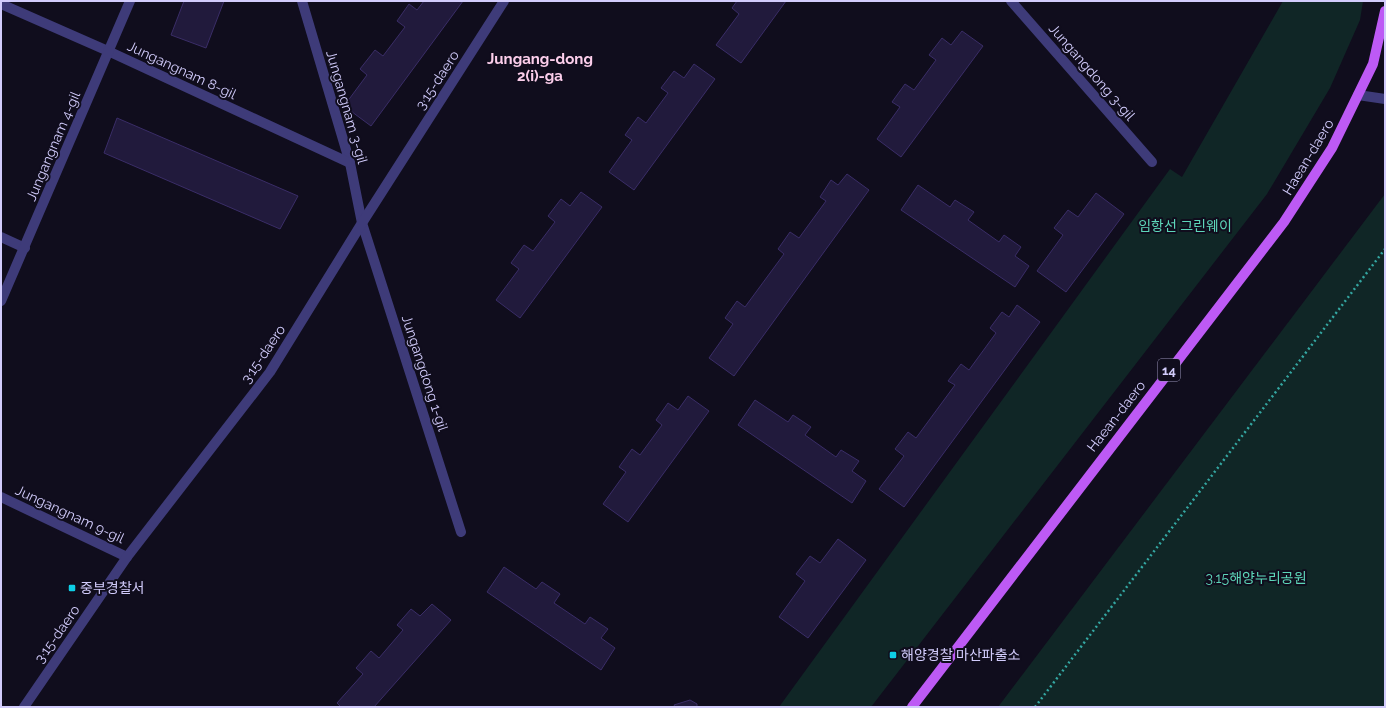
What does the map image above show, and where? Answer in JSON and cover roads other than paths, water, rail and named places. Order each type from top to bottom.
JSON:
[{"type":"main road","name":"Haean-daero","points":[[912,707],[1284,222],[1332,148],[1373,64],[1385,11]]},
{"type":"street","name":"Jungangnam 4-gil","points":[[1,301],[130,1]]},
{"type":"street","name":"Jungangnam 3-gil","points":[[302,1],[350,163],[362,223]]},
{"type":"street","name":"3·15-daero","points":[[24,707],[127,557],[270,372],[362,223],[504,1]]},
{"type":"street","name":"Jungangdong 3-gil","points":[[1011,1],[1152,162]]},
{"type":"street","name":"Jungangnam 8-gil","points":[[1,4],[108,51],[350,163]]},
{"type":"street","points":[[1358,95],[1385,99]]},
{"type":"street","name":"Jungangdong 1-gil","points":[[362,223],[461,532]]},
{"type":"street","points":[[1,236],[25,248]]},
{"type":"street","name":"Jungangnam 9-gil","points":[[1,497],[127,557]]},
{"type":"place","name":"중부경찰서","points":[[72,588]]},
{"type":"place","name":"해양경찰 마산파출소","points":[[893,655]]},
{"type":"district","name":"Jungang-dong 2(i)-ga","points":[[540,68]]},
{"type":"park label","name":"임항선 그린웨이","points":[[1185,226]]},
{"type":"park label","name":"3.15해양누리공원","points":[[1256,578]]}]
